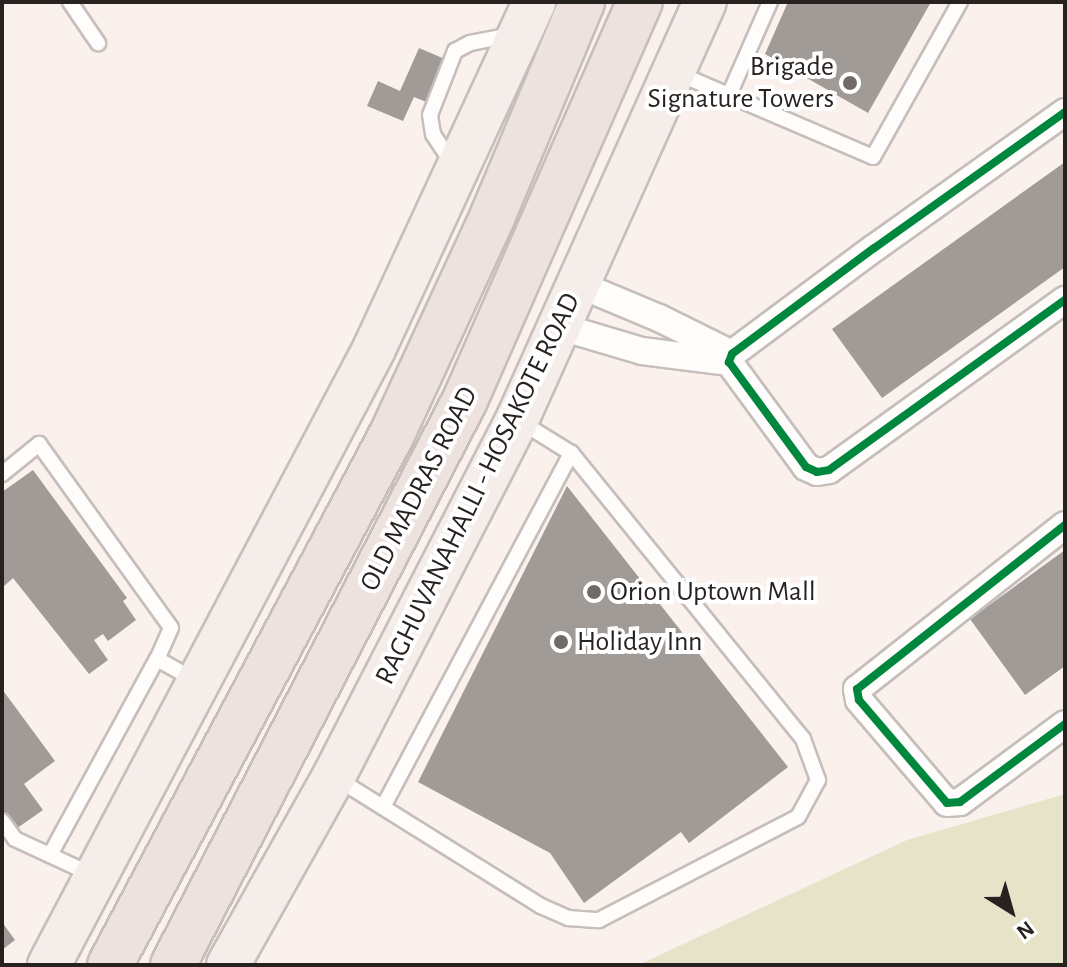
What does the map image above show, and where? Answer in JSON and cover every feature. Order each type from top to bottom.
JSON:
[{"type":"highway","points":[[110,965],[392,434],[493,215],[582,2]]},
{"type":"highway","name":"OLD MADRAS ROAD","points":[[173,965],[465,400],[640,2]]},
{"type":"main road","name":"RAGHUVANAHALLI - HOSAKOTE ROAD","points":[[228,965],[334,776],[517,420],[705,2]]},
{"type":"main road","points":[[49,965],[374,349],[527,18]]},
{"type":"street","points":[[561,327],[642,351],[731,358],[1065,112]]},
{"type":"street","points":[[580,285],[659,318],[731,358],[806,467],[817,472],[829,470],[1065,300]]},
{"type":"street","points":[[1065,525],[857,689],[859,700],[947,803],[960,802],[1065,724]]},
{"type":"lane","points":[[70,2],[98,43]]},
{"type":"lane","points":[[729,95],[770,2]]},
{"type":"lane","points":[[676,72],[873,157],[960,2]]},
{"type":"lane","points":[[334,776],[541,906],[568,918],[599,920],[798,817],[818,780],[803,739],[571,453],[517,420]]},
{"type":"lane","points":[[2,474],[39,444],[171,628],[50,855]]},
{"type":"lane","points":[[383,807],[571,453]]},
{"type":"lane","points":[[157,659],[199,683]]},
{"type":"lane","points":[[2,821],[15,839],[97,877]]},
{"type":"shaded area","points":[[1065,794],[1065,965],[638,965],[907,840]]},
{"type":"building","name":"Brigade Signature Towers","points":[[788,2],[931,2],[868,113],[765,54]]},
{"type":"building","points":[[419,48],[447,60],[429,103],[414,97],[403,121],[367,106],[378,81],[400,91]]},
{"type":"building","points":[[1065,162],[1065,267],[882,398],[832,329]]},
{"type":"building","points":[[33,470],[127,598],[123,601],[136,620],[108,641],[103,634],[94,640],[108,660],[89,674],[13,578],[2,588],[2,492]]},
{"type":"building","points":[[567,486],[788,767],[689,843],[681,832],[584,903],[550,853],[418,782]]},
{"type":"building","points":[[1065,550],[1065,666],[1025,695],[970,619]]},
{"type":"building","points":[[2,689],[55,761],[24,784],[43,810],[13,831],[2,816]]},
{"type":"building","points":[[2,922],[15,940],[2,950]]},
{"type":"cycle path","points":[[1065,112],[874,248],[732,354],[729,362],[806,467],[817,472],[829,470],[1065,300]]},
{"type":"cycle path","points":[[1065,525],[857,689],[859,700],[947,803],[960,802],[1065,724]]},
{"type":"place","name":"Brigade Signature Towers","points":[[850,83]]},
{"type":"place","name":"Orion Uptown Mall","points":[[594,592]]},
{"type":"place","name":"Holiday Inn","points":[[561,642]]}]
